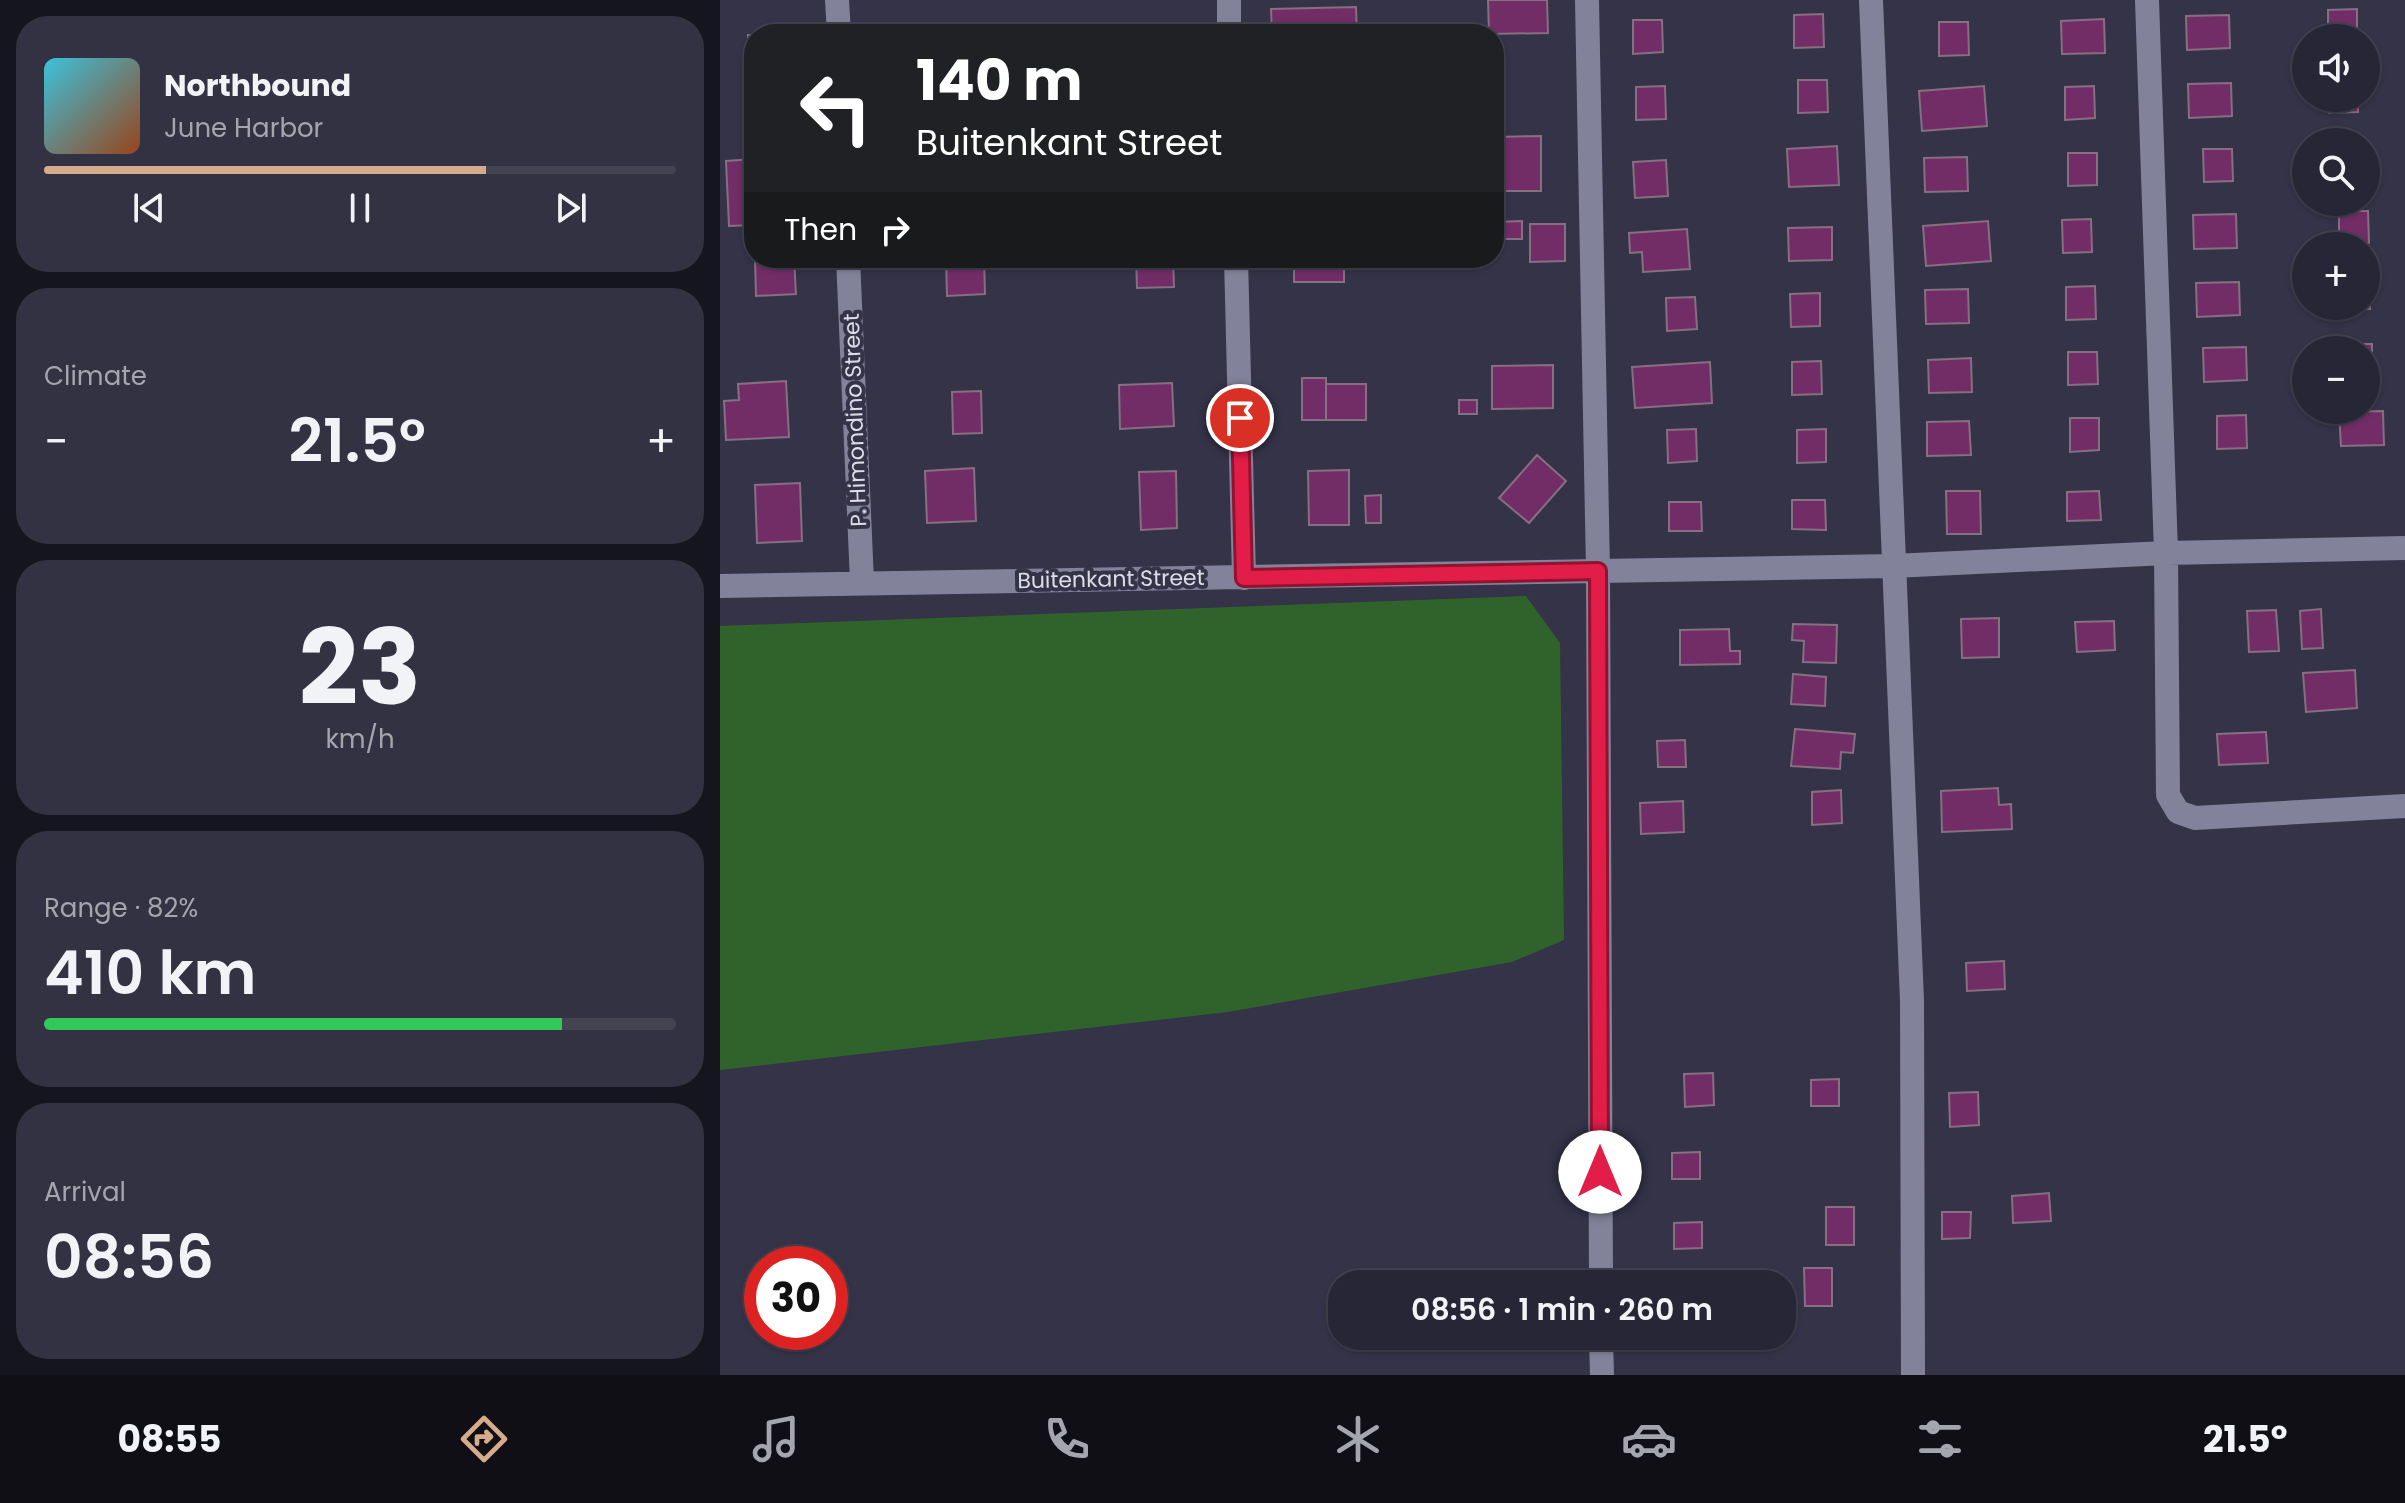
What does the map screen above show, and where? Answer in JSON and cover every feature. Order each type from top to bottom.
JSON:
[{"type":"street","points":[[837,0],[838,24]]},
{"type":"street","points":[[1229,0],[1229,24]]},
{"type":"street","points":[[1587,0],[1598,571],[1601,1270]]},
{"type":"street","points":[[1871,0],[1912,1001],[1913,1375]]},
{"type":"street","points":[[2147,0],[2166,553],[2168,795],[2178,812],[2195,818],[2405,806]]},
{"type":"street","name":"P. Himondino Street","points":[[848,268],[862,582]]},
{"type":"street","points":[[1236,268],[1244,578]]},
{"type":"street","name":"Buitenkant Street","points":[[720,586],[1893,566],[2166,553],[2405,548]]},
{"type":"street","points":[[1601,1350],[1602,1375]]},
{"type":"green space","points":[[1526,596],[1560,643],[1564,940],[1512,962],[1228,1012],[720,1070],[720,626]]},
{"type":"building","points":[[1488,0],[1547,0],[1548,33],[1504,34],[1504,24],[1489,24]]},
{"type":"building","points":[[1356,7],[1357,24],[1272,24],[1271,9]]},
{"type":"building","points":[[2357,9],[2357,24],[2328,24],[2328,10]]},
{"type":"building","points":[[1823,14],[1824,47],[1794,48],[1794,15]]},
{"type":"building","points":[[2229,15],[2230,48],[2187,50],[2186,16]]},
{"type":"building","points":[[2104,19],[2105,53],[2062,54],[2061,21]]},
{"type":"building","points":[[1633,20],[1662,20],[1663,52],[1633,54]]},
{"type":"building","points":[[1939,22],[1968,22],[1969,55],[1939,56]]},
{"type":"building","points":[[1798,80],[1827,80],[1828,112],[1798,113]]},
{"type":"building","points":[[2231,83],[2232,116],[2189,118],[2188,84]]},
{"type":"building","points":[[1665,86],[1666,119],[1636,120],[1636,87]]},
{"type":"building","points":[[1984,86],[1987,126],[1922,131],[1919,91]]},
{"type":"building","points":[[2094,86],[2095,118],[2065,120],[2065,87]]},
{"type":"building","points":[[1541,136],[1541,191],[1504,191],[1504,137]]},
{"type":"building","points":[[1837,146],[1839,185],[1789,187],[1787,149]]},
{"type":"building","points":[[2203,149],[2232,149],[2233,181],[2204,182]]},
{"type":"building","points":[[2068,153],[2097,153],[2097,185],[2068,186]]},
{"type":"building","points":[[1967,157],[1968,191],[1925,192],[1924,158]]},
{"type":"building","points":[[744,160],[744,225],[729,226],[726,161]]},
{"type":"building","points":[[1666,160],[1668,196],[1635,198],[1633,162]]},
{"type":"building","points":[[2236,214],[2237,248],[2194,249],[2193,215]]},
{"type":"building","points":[[2339,216],[2368,216],[2369,232],[2339,232]]},
{"type":"building","points":[[2091,219],[2092,252],[2063,253],[2062,220]]},
{"type":"building","points":[[1522,221],[1522,239],[1504,239],[1504,222]]},
{"type":"building","points":[[1988,221],[1991,261],[1926,266],[1923,226]]},
{"type":"building","points":[[1530,224],[1565,224],[1565,261],[1530,262]]},
{"type":"building","points":[[1832,227],[1832,260],[1789,261],[1788,228]]},
{"type":"building","points":[[1687,229],[1690,269],[1643,272],[1642,252],[1630,253],[1629,233]]},
{"type":"building","points":[[755,268],[795,268],[796,294],[756,296]]},
{"type":"building","points":[[946,268],[984,268],[985,294],[947,296]]},
{"type":"building","points":[[1136,268],[1173,268],[1174,287],[1137,288]]},
{"type":"building","points":[[1294,268],[1344,268],[1344,282],[1294,282]]},
{"type":"building","points":[[2239,282],[2240,315],[2197,317],[2196,283]]},
{"type":"building","points":[[2095,286],[2096,319],[2066,320],[2066,287]]},
{"type":"building","points":[[1968,289],[1969,323],[1926,324],[1925,290]]},
{"type":"building","points":[[1820,293],[1820,326],[1791,327],[1790,294]]},
{"type":"building","points":[[1695,297],[1697,329],[1667,331],[1666,298]]},
{"type":"building","points":[[2246,347],[2247,380],[2204,382],[2203,348]]},
{"type":"building","points":[[2068,352],[2097,352],[2098,384],[2068,385]]},
{"type":"building","points":[[1971,358],[1972,392],[1929,393],[1928,360]]},
{"type":"building","points":[[1821,361],[1822,394],[1792,395],[1792,362]]},
{"type":"building","points":[[1710,362],[1712,403],[1635,408],[1632,367]]},
{"type":"building","points":[[1553,365],[1553,408],[1492,409],[1492,366]]},
{"type":"building","points":[[1302,378],[1326,378],[1326,420],[1302,420]]},
{"type":"building","points":[[786,381],[789,437],[726,440],[724,401],[739,400],[738,384]]},
{"type":"building","points":[[1172,383],[1174,426],[1120,429],[1119,385]]},
{"type":"building","points":[[1326,384],[1366,384],[1366,420],[1326,420]]},
{"type":"building","points":[[981,391],[982,433],[953,434],[952,392]]},
{"type":"building","points":[[1459,400],[1477,400],[1477,414],[1459,414]]},
{"type":"building","points":[[2380,411],[2383,411],[2384,445],[2341,446],[2340,424],[2380,424]]},
{"type":"building","points":[[2246,415],[2247,448],[2217,449],[2217,416]]},
{"type":"building","points":[[2070,418],[2099,418],[2099,450],[2070,452]]},
{"type":"building","points":[[1969,421],[1971,455],[1927,456],[1927,422]]},
{"type":"building","points":[[1696,429],[1697,461],[1668,463],[1667,430]]},
{"type":"building","points":[[1826,429],[1826,462],[1797,463],[1797,430]]},
{"type":"building","points":[[1537,455],[1566,481],[1529,523],[1499,498]]},
{"type":"building","points":[[974,468],[976,521],[927,523],[925,471]]},
{"type":"building","points":[[1349,470],[1349,525],[1309,525],[1308,471]]},
{"type":"building","points":[[1176,471],[1177,528],[1141,530],[1139,472]]},
{"type":"building","points":[[800,483],[802,541],[757,543],[755,485]]},
{"type":"building","points":[[1946,491],[1980,491],[1981,534],[1947,534]]},
{"type":"building","points":[[2099,491],[2101,520],[2067,521],[2067,492]]},
{"type":"building","points":[[1381,495],[1381,523],[1366,523],[1365,496]]},
{"type":"building","points":[[1792,500],[1825,500],[1826,530],[1792,529]]},
{"type":"building","points":[[1669,502],[1701,502],[1702,531],[1669,531]]},
{"type":"building","points":[[2321,609],[2323,648],[2302,649],[2300,611]]},
{"type":"building","points":[[2276,610],[2279,651],[2249,652],[2247,611]]},
{"type":"building","points":[[1999,618],[1999,657],[1962,658],[1961,619]]},
{"type":"building","points":[[2114,621],[2115,650],[2077,652],[2075,622]]},
{"type":"building","points":[[1793,624],[1837,625],[1836,663],[1803,662],[1804,641],[1792,640]]},
{"type":"building","points":[[1729,629],[1730,651],[1740,651],[1740,664],[1680,665],[1680,630]]},
{"type":"building","points":[[2355,670],[2357,708],[2306,712],[2303,673]]},
{"type":"building","points":[[1793,674],[1826,677],[1825,706],[1791,704]]},
{"type":"building","points":[[1795,729],[1855,734],[1853,753],[1841,752],[1840,769],[1791,766]]},
{"type":"building","points":[[2266,732],[2268,763],[2219,765],[2217,734]]},
{"type":"building","points":[[1685,740],[1686,767],[1658,767],[1657,741]]},
{"type":"building","points":[[1998,788],[1999,805],[2011,804],[2012,829],[1942,832],[1941,791]]},
{"type":"building","points":[[1841,790],[1842,823],[1812,825],[1812,792]]},
{"type":"building","points":[[1683,801],[1684,832],[1641,834],[1640,803]]},
{"type":"building","points":[[2004,961],[2005,989],[1967,991],[1966,963]]},
{"type":"building","points":[[1713,1073],[1714,1105],[1685,1107],[1684,1074]]},
{"type":"building","points":[[1839,1079],[1839,1106],[1811,1106],[1811,1080]]},
{"type":"building","points":[[1978,1092],[1979,1125],[1950,1127],[1949,1093]]},
{"type":"building","points":[[1700,1152],[1700,1179],[1672,1179],[1672,1153]]},
{"type":"building","points":[[2049,1193],[2051,1221],[2013,1223],[2012,1196]]},
{"type":"building","points":[[1826,1207],[1854,1207],[1854,1245],[1826,1245]]},
{"type":"building","points":[[1942,1212],[1971,1212],[1970,1238],[1942,1239]]},
{"type":"building","points":[[1702,1222],[1702,1248],[1674,1249],[1674,1223]]},
{"type":"building","points":[[1804,1268],[1832,1268],[1832,1306],[1805,1306]]},
{"type":"route","points":[[1240,418],[1244,578],[1598,571],[1600,1172]]}]
